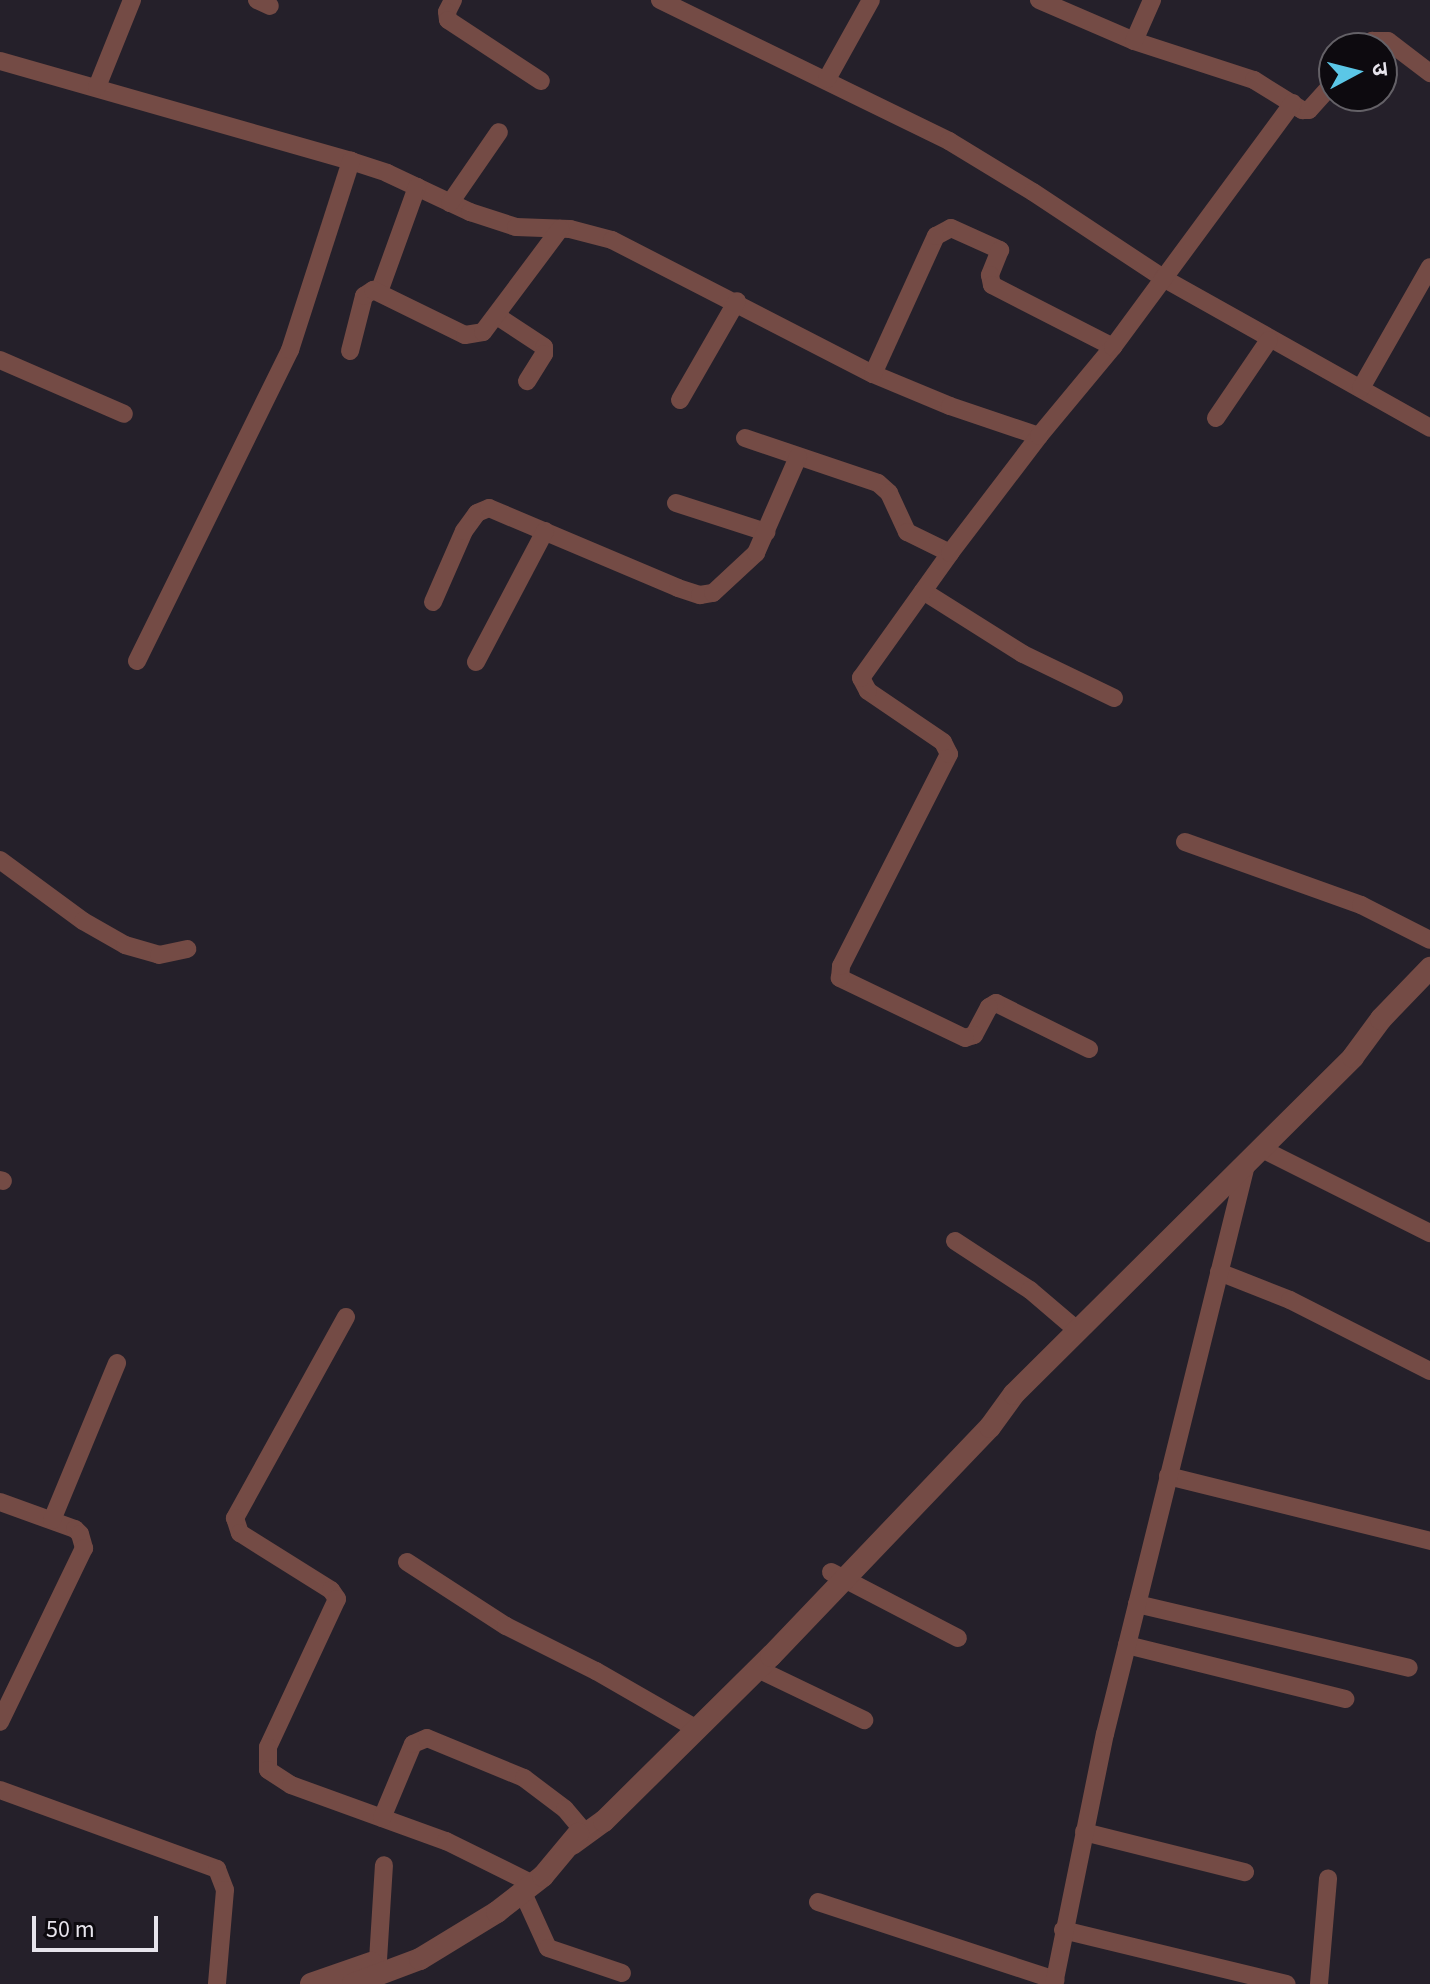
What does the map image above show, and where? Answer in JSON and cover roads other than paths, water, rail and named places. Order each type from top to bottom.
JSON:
[{"type":"street","points":[[97,87],[132,0]]},
{"type":"street","points":[[453,0],[447,12],[448,20],[541,81]]},
{"type":"street","points":[[660,0],[827,79],[978,159],[1163,278],[1269,340],[1427,421]]},
{"type":"street","points":[[827,79],[871,0]]},
{"type":"street","points":[[1039,0],[1134,41],[1235,72],[1302,110],[1309,110],[1318,100]]},
{"type":"street","points":[[1134,41],[1152,0]]},
{"type":"street","points":[[1398,49],[1430,73]]},
{"type":"street","points":[[0,61],[351,161],[516,227],[560,229],[612,240],[737,301],[873,374],[950,406],[1039,436]]},
{"type":"street","points":[[1089,1049],[996,1003],[989,1007],[974,1035],[965,1038],[847,984],[839,975],[890,868],[948,763],[948,748],[943,742],[868,691],[861,678],[950,553],[1039,436],[1113,347],[1293,103]]},
{"type":"street","points":[[450,203],[499,132]]},
{"type":"street","points":[[137,661],[290,350],[351,161]]},
{"type":"street","points":[[379,292],[417,187]]},
{"type":"street","points":[[873,374],[936,236],[951,228],[1000,250],[990,275],[992,285],[1113,347]]},
{"type":"street","points":[[350,351],[368,291],[379,292],[465,335],[483,332],[560,229]]},
{"type":"street","points":[[1361,388],[1430,267]]},
{"type":"street","points":[[680,400],[737,301]]},
{"type":"street","points":[[497,316],[544,347],[545,352],[527,381]]},
{"type":"street","points":[[1216,418],[1269,340]]},
{"type":"street","points":[[0,360],[124,414]]},
{"type":"street","points":[[745,438],[882,486],[907,532],[950,553]]},
{"type":"street","points":[[433,602],[464,531],[480,510],[492,509],[678,588],[704,595],[717,591],[751,561],[798,457]]},
{"type":"street","points":[[676,503],[766,532]]},
{"type":"street","points":[[476,662],[545,531]]},
{"type":"street","points":[[923,591],[1023,654],[1114,698]]},
{"type":"street","points":[[1185,842],[1361,905],[1430,940]]},
{"type":"street","points":[[0,860],[83,921],[125,945],[159,955],[187,949]]},
{"type":"street","points":[[1353,1057],[1381,1019],[1430,968]]},
{"type":"street","points":[[353,1984],[420,1959],[528,1889],[577,1836],[604,1821],[691,1725],[990,1427],[1014,1394],[1353,1057],[1391,1028],[1430,988]]},
{"type":"street","points":[[1254,1157],[1430,1233]]},
{"type":"street","points":[[818,1902],[1055,1982],[1063,1930],[1127,1645],[1219,1272],[1254,1157]]},
{"type":"street","points":[[955,1241],[1030,1290],[1078,1331]]},
{"type":"street","points":[[1219,1272],[1290,1300],[1430,1371]]},
{"type":"street","points":[[346,1317],[234,1524],[240,1533],[331,1590],[337,1599],[268,1747],[268,1770],[291,1785],[479,1856],[528,1889],[548,1948],[622,1973]]},
{"type":"street","points":[[52,1520],[117,1363]]},
{"type":"street","points":[[1168,1476],[1430,1541]]},
{"type":"street","points":[[0,1502],[75,1529],[84,1548],[0,1722]]},
{"type":"street","points":[[407,1562],[506,1626],[691,1725]]},
{"type":"street","points":[[838,1576],[958,1638]]},
{"type":"street","points":[[691,1725],[758,1669],[838,1576]]},
{"type":"street","points":[[1137,1604],[1409,1668]]},
{"type":"street","points":[[1127,1645],[1345,1699]]},
{"type":"street","points":[[758,1669],[864,1720]]},
{"type":"street","points":[[382,1818],[413,1744],[427,1738],[524,1778],[565,1809],[577,1836]]},
{"type":"street","points":[[0,1790],[217,1869],[225,1890],[217,1984]]},
{"type":"street","points":[[1084,1832],[1245,1872]]},
{"type":"street","points":[[378,1960],[384,1865]]},
{"type":"street","points":[[1319,1984],[1328,1878]]},
{"type":"street","points":[[1063,1930],[1276,1983]]},
{"type":"street","points":[[311,1984],[450,1939]]}]
